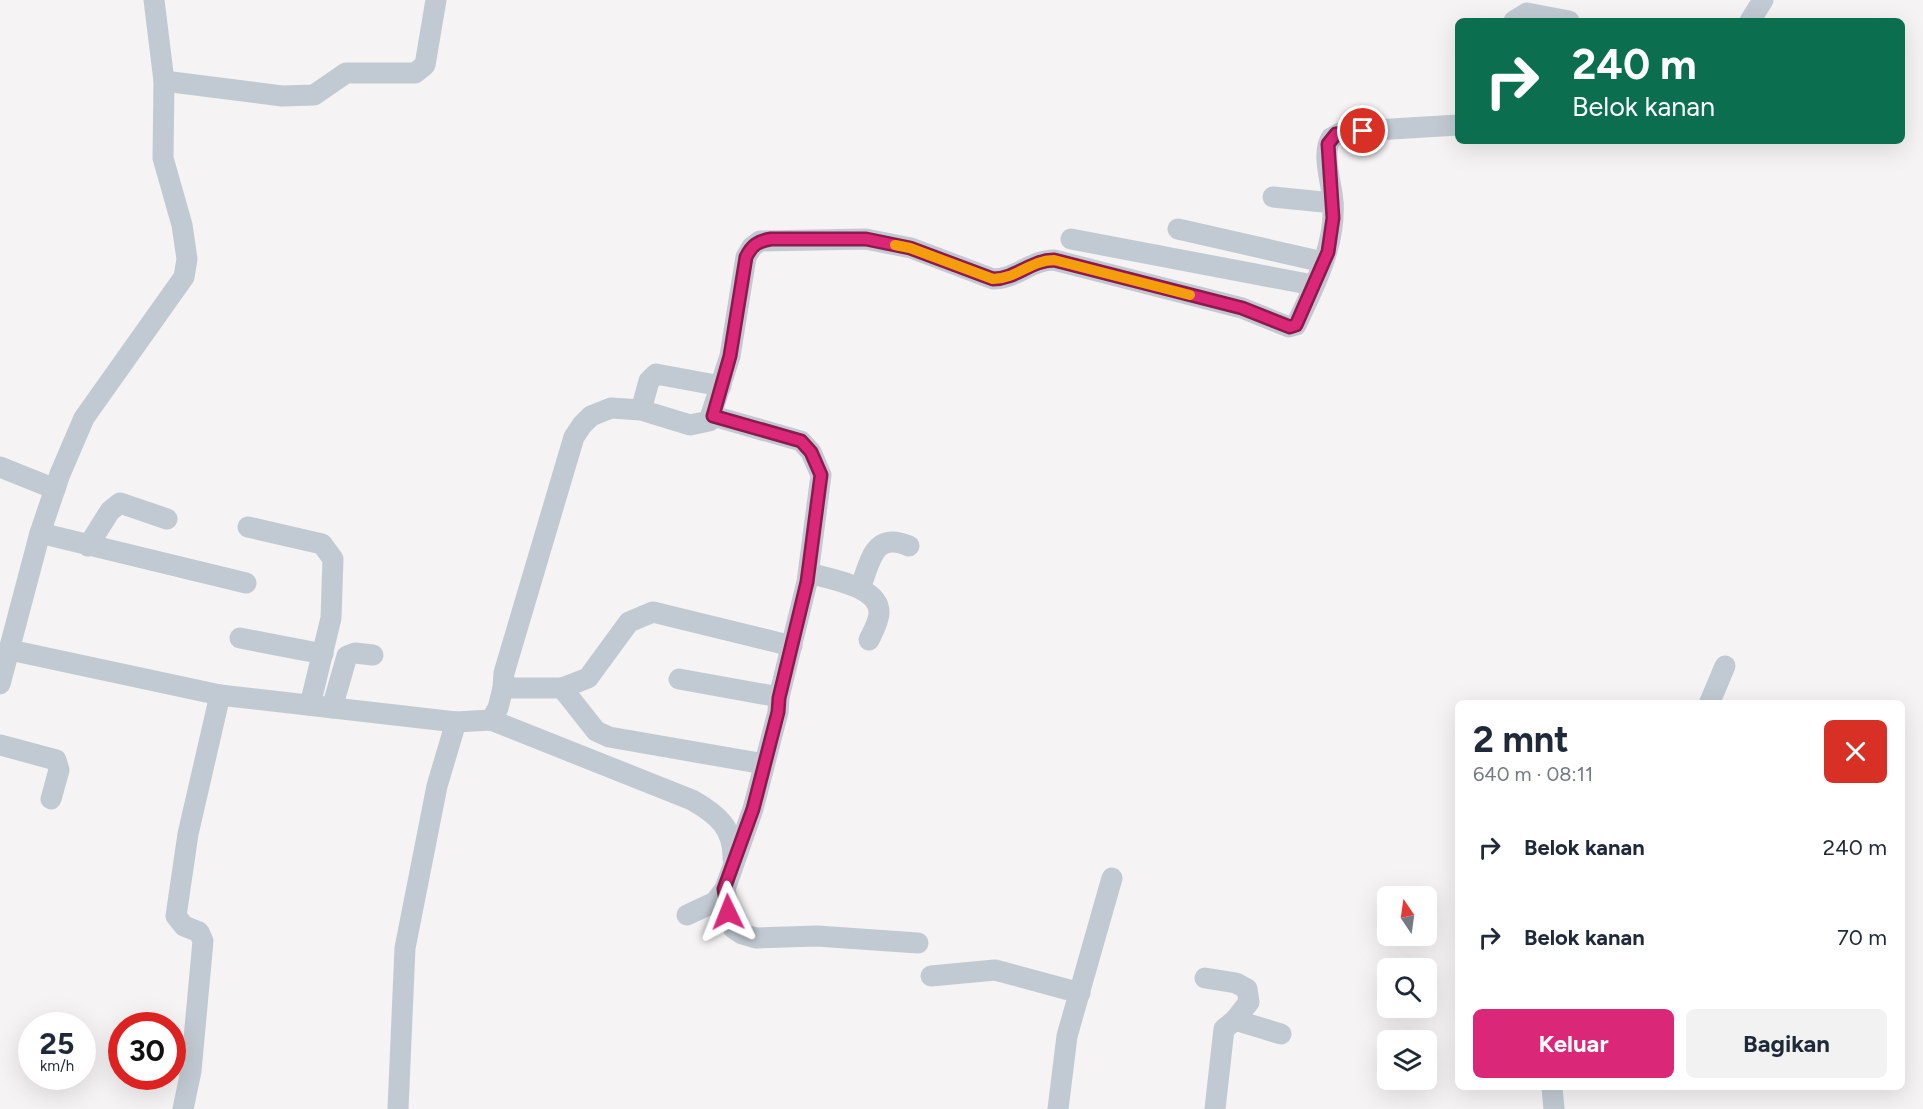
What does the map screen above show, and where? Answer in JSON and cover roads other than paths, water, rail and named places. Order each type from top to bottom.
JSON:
[{"type":"street","points":[[0,684],[40,532],[84,418],[184,277],[188,259],[182,225],[163,158],[164,81],[154,0]]},
{"type":"street","points":[[164,81],[282,96],[314,95],[346,73],[415,73],[425,65],[436,0]]},
{"type":"street","points":[[1752,18],[1763,0]]},
{"type":"street","points":[[1519,18],[1527,13],[1553,18]]},
{"type":"street","points":[[491,720],[498,708],[504,673],[530,579],[574,437],[591,416],[611,408],[641,410],[690,425],[701,424],[713,416],[730,356],[746,257],[752,247],[760,241],[866,239],[910,248],[993,279],[1005,279],[1040,260],[1054,260],[1242,308],[1290,327],[1296,325],[1328,252],[1333,203],[1327,152],[1328,144],[1336,134],[1455,125]]},
{"type":"street","points":[[1273,197],[1333,203]]},
{"type":"street","points":[[1178,229],[1323,262]]},
{"type":"street","points":[[1071,239],[1313,285]]},
{"type":"street","points":[[641,410],[649,381],[656,374],[721,386]]},
{"type":"street","points":[[687,915],[715,902],[724,889],[753,809],[778,712],[779,698],[808,573],[821,475],[811,452],[801,441],[713,416]]},
{"type":"street","points":[[0,467],[55,489]]},
{"type":"street","points":[[88,546],[110,510],[120,503],[167,519]]},
{"type":"street","points":[[248,527],[322,544],[328,548],[333,559],[331,618],[310,705]]},
{"type":"street","points":[[40,532],[88,546],[246,583]]},
{"type":"street","points":[[860,588],[878,547],[885,541],[896,541],[909,546]]},
{"type":"street","points":[[808,573],[867,591],[879,606],[879,616],[869,640]]},
{"type":"street","points":[[503,688],[562,688],[588,678],[629,622],[653,612],[792,646]]},
{"type":"street","points":[[240,638],[322,654]]},
{"type":"street","points":[[10,650],[220,695],[456,722],[491,720],[692,800],[716,813],[727,827],[734,846],[733,860]]},
{"type":"street","points":[[332,708],[347,656],[355,653],[373,655]]},
{"type":"street","points":[[1711,700],[1725,666]]},
{"type":"street","points":[[679,680],[779,698]]},
{"type":"street","points":[[562,688],[596,731],[609,737],[764,764]]},
{"type":"street","points":[[183,1109],[190,1071],[203,941],[199,932],[184,926],[176,916],[191,815],[220,695]]},
{"type":"street","points":[[398,1109],[405,948],[437,786],[456,722]]},
{"type":"street","points":[[0,745],[56,760],[59,770],[51,799]]},
{"type":"street","points":[[1058,1109],[1067,1036],[1112,878]]},
{"type":"street","points":[[724,889],[734,928],[749,936],[817,936],[918,943]]},
{"type":"street","points":[[931,976],[995,970],[1080,993]]},
{"type":"street","points":[[1204,978],[1236,982],[1247,989],[1249,1002],[1235,1020],[1224,1029],[1215,1109]]},
{"type":"street","points":[[1235,1020],[1281,1034]]},
{"type":"street","points":[[1552,1090],[1554,1109]]}]
